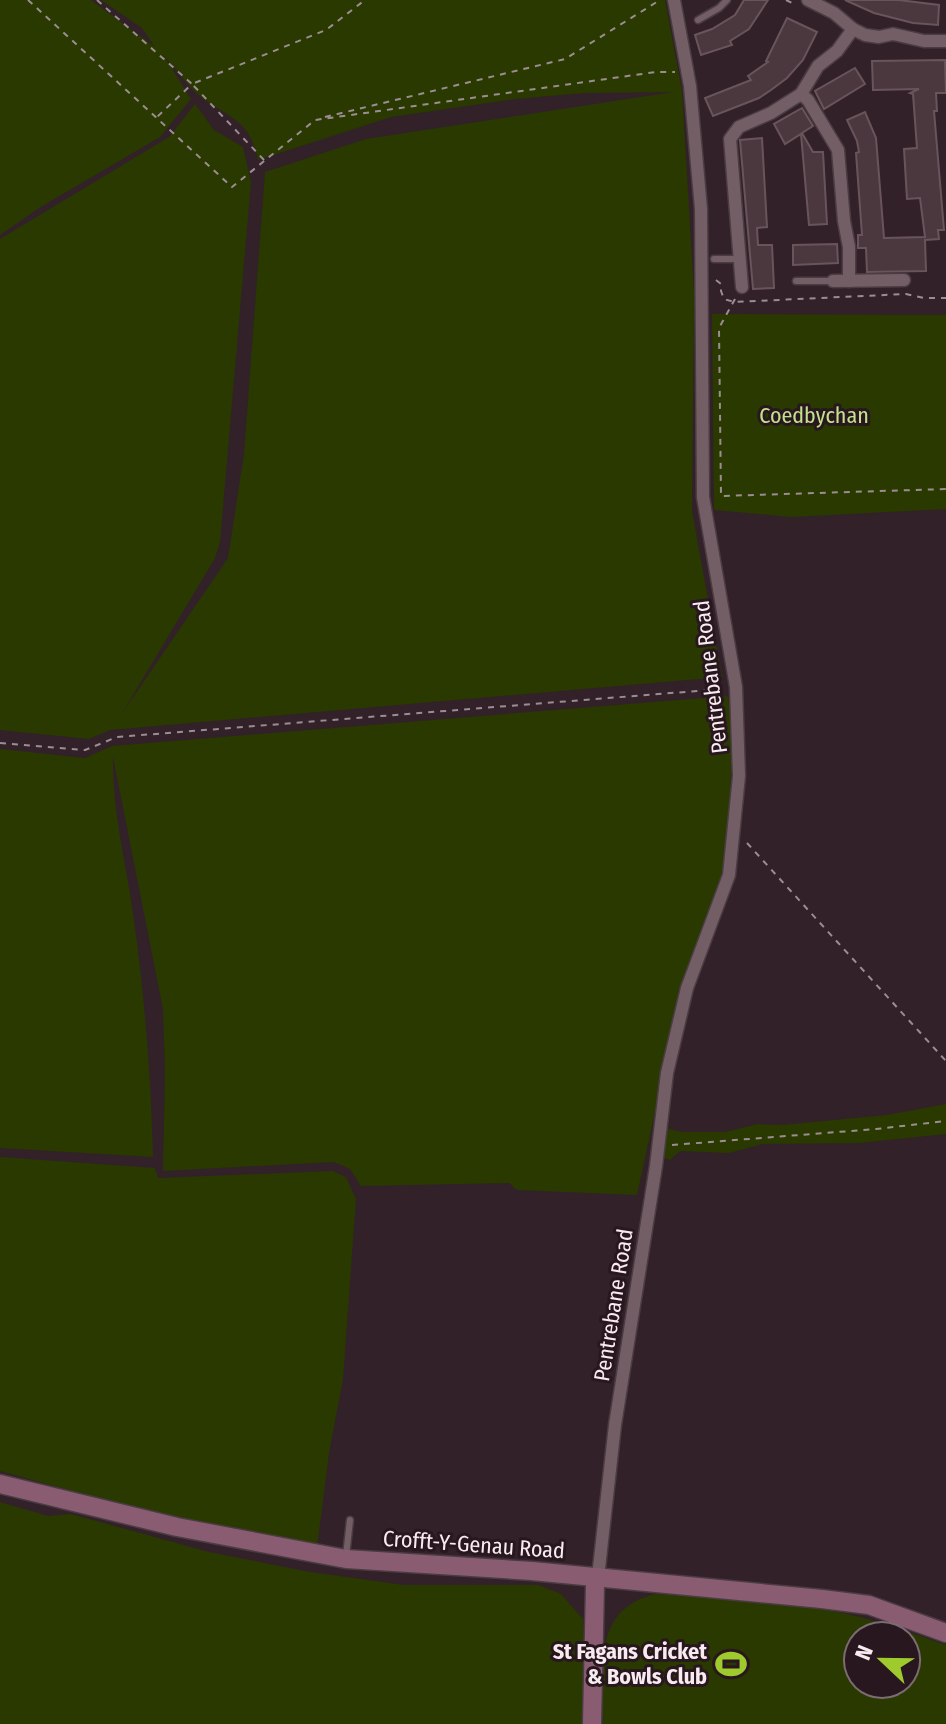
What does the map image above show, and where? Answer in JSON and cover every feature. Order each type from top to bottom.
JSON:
[{"type":"street","name":"Pentrebane Road","points":[[598,1577],[615,1425],[659,1145],[667,1073],[683,1002],[726,886],[734,843],[740,761],[736,687],[704,512],[701,209],[688,72],[674,0]]},
{"type":"street","points":[[808,0],[834,13],[853,29],[872,37],[893,34],[924,41],[946,41]]},
{"type":"street","points":[[742,287],[730,139],[739,127],[771,113],[801,94],[818,66],[837,51],[853,29]]},
{"type":"street","points":[[801,94],[808,100],[838,150],[849,247],[849,281]]},
{"type":"street","points":[[833,281],[904,280]]},
{"type":"street","name":"Crofft-Y-Genau Road","points":[[0,1484],[204,1533],[346,1559],[598,1577],[851,1602],[869,1605],[946,1633]]},
{"type":"street","points":[[592,1724],[595,1585],[598,1577]]},
{"type":"lane","points":[[698,20],[727,0]]},
{"type":"lane","points":[[714,259],[740,259]]},
{"type":"lane","points":[[796,281],[833,281]]},
{"type":"lane","points":[[346,1559],[350,1520]]},
{"type":"path","points":[[28,0],[232,187],[315,120],[565,59],[660,0]]},
{"type":"path","points":[[97,0],[192,84],[265,161]]},
{"type":"path","points":[[156,118],[192,84],[326,30],[365,0]]},
{"type":"path","points":[[315,120],[656,72],[688,72]]},
{"type":"path","points":[[703,280],[716,280],[721,284],[724,299],[734,302],[906,294],[946,298]]},
{"type":"path","points":[[742,287],[719,328],[721,496],[946,489]]},
{"type":"path","points":[[0,743],[85,750],[117,737],[736,687]]},
{"type":"path","points":[[734,843],[748,843],[946,1061]]},
{"type":"path","points":[[659,1145],[946,1121]]},
{"type":"green space","points":[[0,0],[91,0],[155,47],[142,28],[101,0],[665,0],[682,91],[694,292],[692,511],[722,677],[110,730],[89,739],[0,730],[0,239],[169,137],[195,104],[214,130],[243,147],[251,182],[220,542],[215,558],[123,712],[228,558],[244,454],[265,172],[366,139],[673,92],[584,93],[515,99],[391,117],[258,160],[244,128],[197,94],[164,56],[191,99],[160,137],[39,208],[0,235]]},
{"type":"green space","name":"Coedbychan","points":[[712,314],[946,315],[946,509],[791,517],[714,510]]},
{"type":"green space","points":[[728,696],[733,745],[724,883],[681,992],[637,1195],[517,1190],[509,1183],[361,1186],[350,1169],[334,1162],[163,1171],[163,1009],[113,757],[117,818],[134,920],[144,1009],[153,1157],[0,1148],[0,749],[85,758],[112,746]]},
{"type":"green space","points":[[946,1104],[946,1134],[859,1143],[762,1144],[729,1153],[680,1151],[670,1160],[663,1157],[666,1128],[681,1132],[725,1132],[758,1124],[782,1125],[887,1115]]},
{"type":"green space","points":[[0,1157],[155,1168],[158,1178],[333,1171],[346,1177],[356,1199],[343,1379],[329,1453],[317,1548],[158,1515],[0,1471]]},
{"type":"green space","points":[[0,1502],[48,1516],[71,1514],[209,1552],[310,1572],[404,1585],[539,1585],[561,1594],[583,1619],[584,1724],[0,1724]]},
{"type":"green space","name":"St Fagans Cricket & Bowls Club","points":[[655,1594],[789,1604],[868,1620],[842,1620],[842,1700],[922,1700],[922,1637],[946,1645],[946,1724],[603,1724],[605,1645],[610,1628],[634,1602]]},
{"type":"building","points":[[744,0],[768,0],[749,29],[730,41],[732,45],[701,55],[695,35],[735,15]]},
{"type":"building","points":[[845,0],[899,0],[939,5],[938,25],[913,23],[874,13]]},
{"type":"building","points":[[787,18],[817,32],[803,60],[787,78],[759,98],[713,116],[705,98],[751,80],[748,76],[768,62]]},
{"type":"building","points":[[945,60],[946,93],[936,93],[937,111],[934,111],[944,230],[938,230],[939,239],[925,240],[926,271],[867,272],[866,248],[858,248],[858,235],[862,235],[856,153],[859,152],[847,120],[865,112],[876,138],[884,238],[925,237],[920,198],[907,199],[904,149],[917,148],[913,94],[910,93],[919,89],[873,90],[872,61]]},
{"type":"building","points":[[855,68],[865,84],[824,109],[815,91]]},
{"type":"building","points":[[802,108],[813,126],[802,133],[813,152],[823,152],[827,224],[809,225],[801,134],[785,144],[774,124]]},
{"type":"building","points":[[762,138],[767,227],[757,228],[758,245],[772,245],[774,288],[753,289],[740,140]]},
{"type":"building","points":[[837,244],[838,263],[793,265],[793,245]]},
{"type":"place","name":"St Fagans Cricket & Bowls Club","points":[[731,1664]]}]
